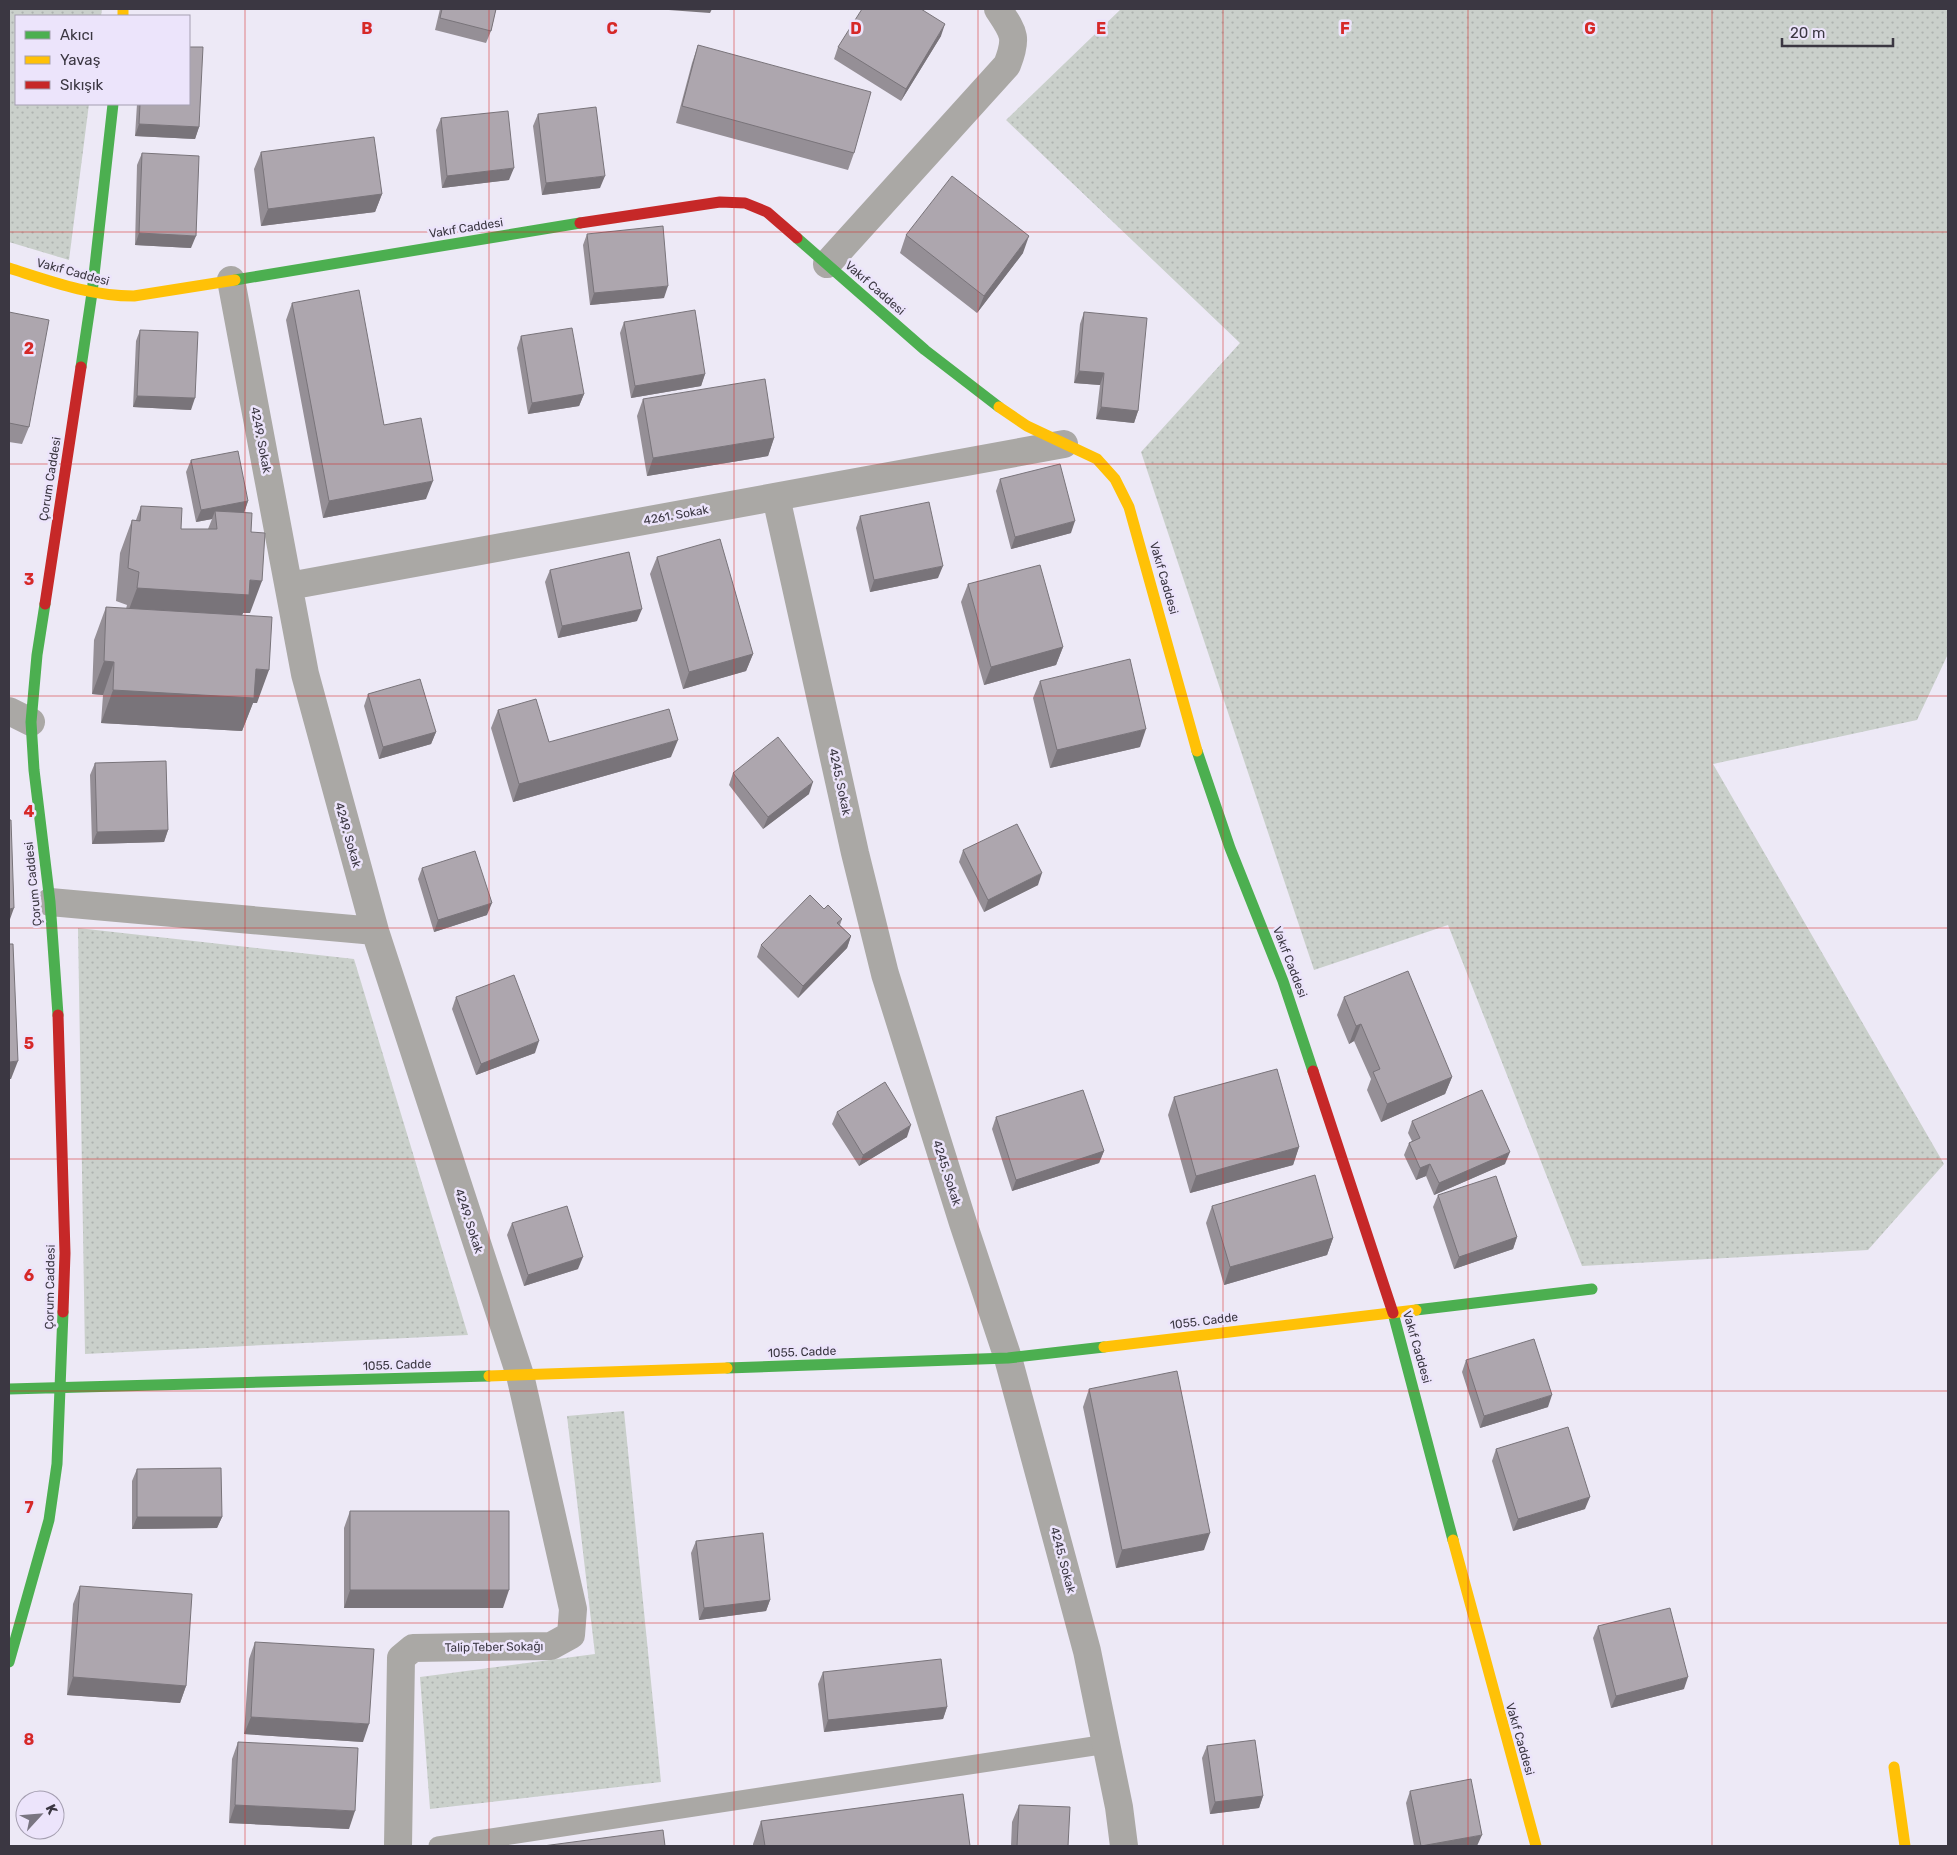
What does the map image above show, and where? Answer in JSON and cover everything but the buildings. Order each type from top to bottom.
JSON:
[{"type":"street","points":[[827,264],[1007,65],[1015,45],[1010,27],[998,9]]},
{"type":"street","name":"Çorum Caddesi","points":[[9,1662],[49,1520],[57,1464],[62,1390],[65,1253],[58,1014],[50,902],[34,770],[20,717],[38,645],[92,293],[113,105]]},
{"type":"street","name":"Vakıf Caddesi","points":[[9,268],[92,293],[112,297],[134,296],[601,219],[720,202],[745,203],[767,212],[925,350],[980,394],[1028,426],[1097,459],[1115,479],[1129,507],[1209,788],[1230,848],[1283,981],[1393,1312],[1498,1712],[1536,1846]]},
{"type":"street","name":"4249. Sokak","points":[[231,280],[305,674],[375,932],[520,1375]]},
{"type":"street","name":"4261. Sokak","points":[[288,586],[1064,444]]},
{"type":"street","name":"4245. Sokak","points":[[776,496],[853,843],[885,974],[963,1223],[1008,1358],[1087,1651],[1107,1744],[1124,1846]]},
{"type":"street","points":[[50,902],[375,932]]},
{"type":"street","name":"1055. Cadde","points":[[9,1389],[62,1390],[1008,1358],[1592,1289]]},
{"type":"street","name":"Talip Teber Sokağı","points":[[398,1846],[401,1658],[413,1648],[550,1646],[571,1635],[573,1609],[520,1375]]},
{"type":"street","points":[[1894,1767],[1905,1846]]},
{"type":"lane","points":[[438,1846],[1107,1744]]},
{"type":"shaded area","points":[[9,9],[102,9],[101,15],[15,15],[15,105],[89,105],[69,260],[9,242]]},
{"type":"shaded area","points":[[1121,9],[1948,9],[1948,654],[1917,720],[1713,764],[1944,1164],[1868,1250],[1582,1266],[1448,925],[1314,970],[1141,452],[1240,343],[1006,120]]},
{"type":"shaded area","points":[[78,928],[354,959],[468,1335],[85,1354]]},
{"type":"shaded area","points":[[624,1411],[661,1782],[430,1809],[420,1677],[595,1654],[567,1416]]},
{"type":"traffic: fast","points":[[81,367],[92,293],[113,105]]},
{"type":"traffic: fast","points":[[235,280],[580,223]]},
{"type":"traffic: fast","points":[[797,238],[925,350],[999,407]]},
{"type":"traffic: fast","points":[[45,604],[37,655],[31,722],[34,770],[50,902],[58,1015]]},
{"type":"traffic: fast","points":[[1197,751],[1230,848],[1283,981],[1313,1071]]},
{"type":"traffic: fast","points":[[1416,1310],[1592,1289]]},
{"type":"traffic: fast","points":[[9,1662],[49,1520],[57,1464],[63,1312]]},
{"type":"traffic: fast","points":[[1393,1313],[1453,1540]]},
{"type":"traffic: fast","points":[[727,1368],[1008,1358],[1104,1347]]},
{"type":"traffic: fast","points":[[9,1389],[489,1376]]},
{"type":"traffic: slow","points":[[123,9],[123,15]]},
{"type":"traffic: slow","points":[[9,268],[86,291],[134,296],[235,280]]},
{"type":"traffic: slow","points":[[999,407],[1027,426],[1097,459],[1115,479],[1129,507],[1197,751]]},
{"type":"traffic: slow","points":[[1104,1347],[1416,1310]]},
{"type":"traffic: slow","points":[[489,1376],[727,1368]]},
{"type":"traffic: slow","points":[[1453,1540],[1536,1846]]},
{"type":"traffic: slow","points":[[1894,1767],[1905,1846]]},
{"type":"traffic: jam","points":[[580,223],[720,202],[745,203],[767,212],[797,238]]},
{"type":"traffic: jam","points":[[45,604],[81,367]]},
{"type":"traffic: jam","points":[[58,1015],[65,1253],[63,1312]]},
{"type":"traffic: jam","points":[[1313,1071],[1393,1313]]}]
